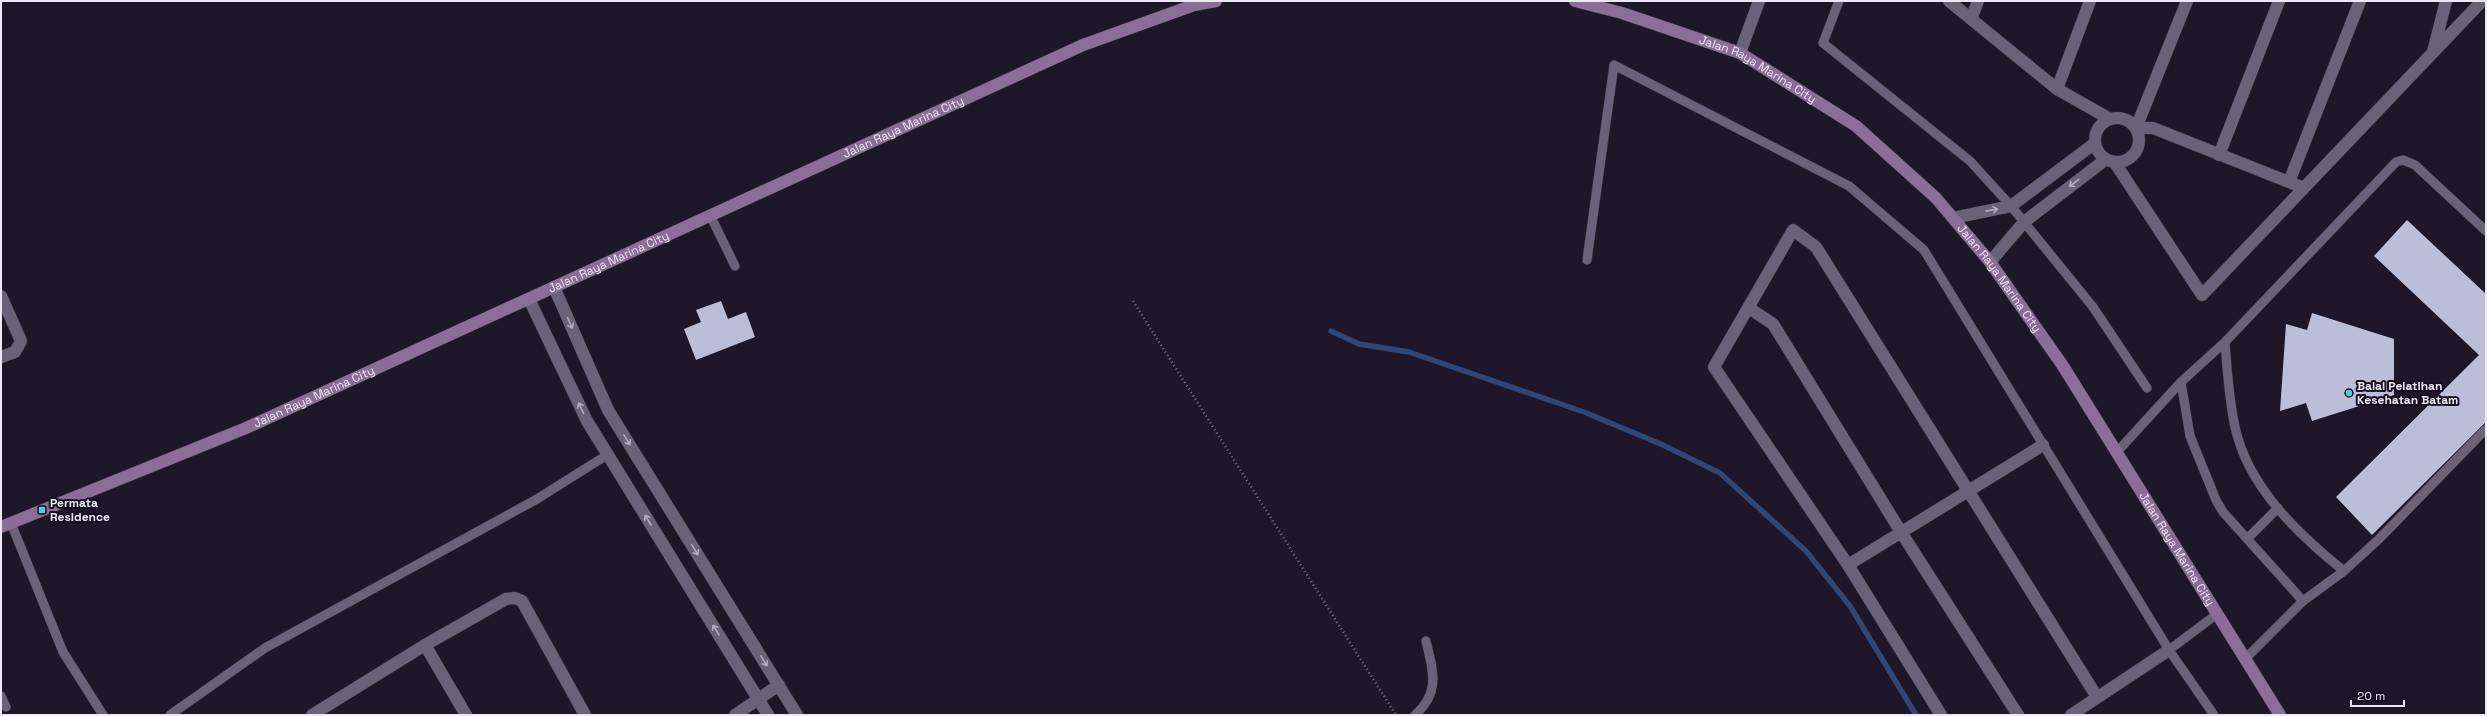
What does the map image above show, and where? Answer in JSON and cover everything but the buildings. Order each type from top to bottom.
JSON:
[{"type":"main road","name":"Jalan Raya Marina City","points":[[6,525],[246,428],[1083,45],[1200,2],[1216,1]]},
{"type":"main road","name":"Jalan Raya Marina City","points":[[1575,1],[1622,13],[1740,53],[1856,126],[1936,198],[1990,262],[2063,366],[2116,454],[2280,715]]},
{"type":"street","points":[[1740,53],[1759,1]]},
{"type":"street","points":[[1949,1],[2057,89],[2110,119],[2125,120],[2136,128],[2140,138],[2136,152],[2125,162],[2110,161],[2024,222],[1990,262]]},
{"type":"street","points":[[1971,19],[1978,1]]},
{"type":"street","points":[[2057,89],[2090,1]]},
{"type":"street","points":[[2136,128],[2188,1]]},
{"type":"street","points":[[2219,155],[2279,1]]},
{"type":"street","points":[[2289,182],[2360,1]]},
{"type":"street","points":[[2432,53],[2446,1]]},
{"type":"street","points":[[2110,119],[2101,124],[2096,133],[2095,143],[2098,152],[2110,161],[2202,295],[2482,1]]},
{"type":"street","points":[[2136,128],[2153,128],[2304,188]]},
{"type":"street","points":[[1953,218],[2012,206],[2095,143]]},
{"type":"street","points":[[1941,715],[1848,565],[1714,367],[1793,230],[1816,247],[2097,697]]},
{"type":"street","points":[[554,287],[608,410],[798,715]]},
{"type":"street","points":[[1,296],[21,341],[15,352],[1,358]]},
{"type":"street","points":[[529,299],[587,422],[768,715]]},
{"type":"street","points":[[1749,308],[1774,324],[1901,532],[2018,715]]},
{"type":"street","points":[[1848,565],[2043,445]]},
{"type":"street","points":[[312,715],[332,710],[425,645],[506,599],[514,598],[522,602],[585,715]]},
{"type":"street","points":[[425,645],[466,715]]},
{"type":"street","points":[[2071,715],[2169,650]]},
{"type":"street","points":[[735,715],[779,684]]},
{"type":"lane","points":[[1839,1],[1822,44],[1970,161],[2012,206],[2093,307],[2147,388]]},
{"type":"lane","points":[[1587,260],[1614,65],[1849,186],[1924,250],[2169,650],[2214,715]]},
{"type":"lane","points":[[2116,454],[2181,382],[2225,342],[2399,161],[2415,165],[2486,231]]},
{"type":"lane","points":[[710,215],[736,266]]},
{"type":"lane","points":[[2225,342],[2235,429],[2251,470],[2278,508],[2308,543],[2344,571]]},
{"type":"lane","points":[[2181,382],[2190,436],[2216,500],[2223,512],[2248,538],[2303,602]]},
{"type":"lane","points":[[2245,659],[2303,602],[2344,571],[2379,539],[2486,429]]},
{"type":"lane","points":[[170,715],[265,648],[537,499],[607,455]]},
{"type":"lane","points":[[2248,538],[2278,508]]},
{"type":"lane","points":[[6,525],[62,652],[103,715]]},
{"type":"lane","points":[[2169,650],[2217,614]]},
{"type":"lane","points":[[1415,715],[1433,694],[1433,668],[1426,641]]},
{"type":"lane","points":[[1,696],[6,707]]},
{"type":"path","points":[[1133,301],[1396,715]]},
{"type":"waterway","points":[[1331,331],[1359,344],[1409,352],[1584,412],[1663,445],[1720,473],[1806,551],[1850,606],[1916,715]]},
{"type":"place","name":"Balai Pelatihan Kesehatan Batam","points":[[2349,393]]},
{"type":"place","name":"Permata Residence","points":[[42,510]]}]
